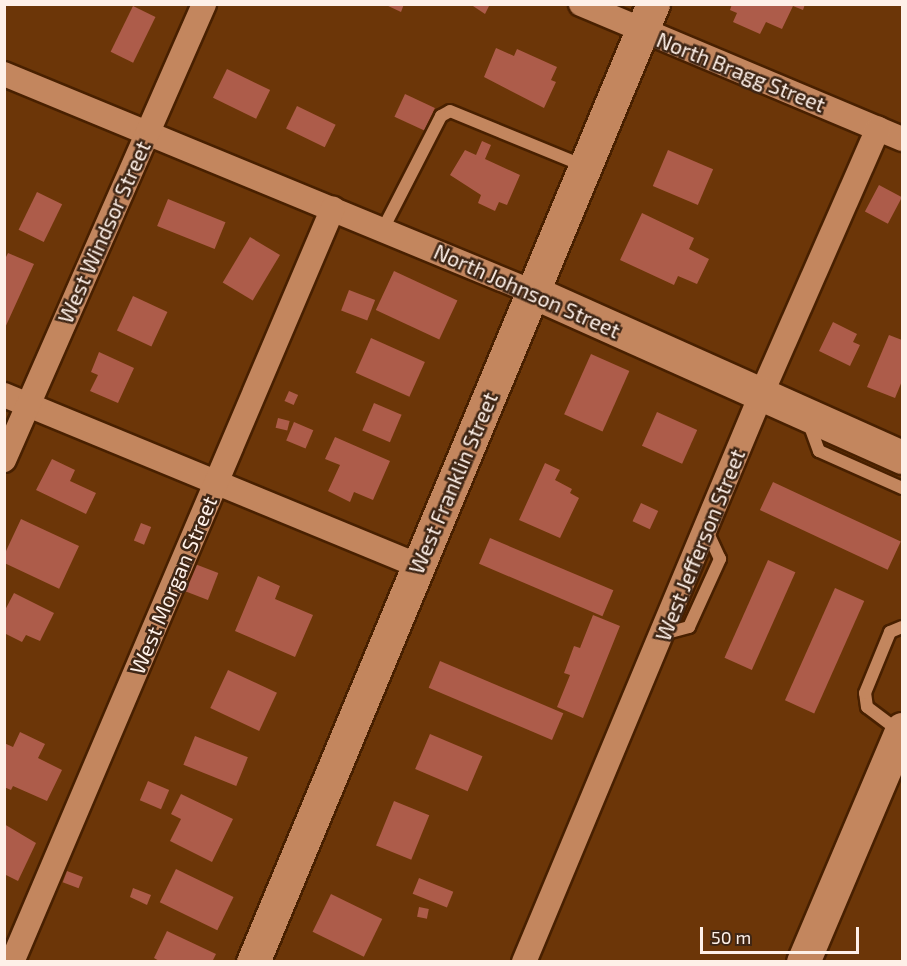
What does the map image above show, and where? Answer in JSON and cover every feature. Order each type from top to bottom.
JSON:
[{"type":"main road","name":"West Franklin Street","points":[[253,962],[648,18]]},
{"type":"main road","name":"North Johnson Street","points":[[533,292],[903,457]]},
{"type":"main road","points":[[803,962],[902,731]]},
{"type":"street","name":"West Windsor Street","points":[[4,460],[204,4]]},
{"type":"street","name":"North Bragg Street","points":[[581,4],[648,18],[903,139]]},
{"type":"street","name":"North Johnson Street","points":[[4,74],[533,292]]},
{"type":"street","name":"West Jefferson Street","points":[[524,962],[707,531],[761,395],[878,129]]},
{"type":"street","name":"West Morgan Street","points":[[12,962],[333,208]]},
{"type":"street","points":[[4,395],[217,480],[418,566]]},
{"type":"lane","points":[[383,229],[441,116],[450,111],[585,166]]},
{"type":"lane","points":[[806,414],[819,451],[903,488]]},
{"type":"lane","points":[[902,731],[867,707],[865,693],[890,632],[903,627]]},
{"type":"building","points":[[384,4],[404,4],[401,12]]},
{"type":"building","points":[[470,4],[490,4],[485,14]]},
{"type":"building","points":[[732,4],[805,4],[803,10],[793,6],[782,29],[766,22],[760,34],[733,22],[737,13],[730,10]]},
{"type":"building","points":[[133,6],[155,17],[133,63],[111,52]]},
{"type":"building","points":[[496,48],[514,56],[517,49],[557,67],[551,80],[556,82],[544,108],[484,77]]},
{"type":"building","points":[[227,69],[270,90],[256,119],[213,98]]},
{"type":"building","points":[[405,94],[435,108],[424,131],[394,117]]},
{"type":"building","points":[[297,106],[336,125],[325,147],[286,128]]},
{"type":"building","points":[[482,141],[491,145],[485,159],[520,175],[507,205],[499,202],[495,211],[478,203],[481,195],[450,175],[465,150],[476,155]]},
{"type":"building","points":[[668,150],[713,169],[698,205],[653,186]]},
{"type":"building","points":[[879,185],[902,197],[888,224],[865,211]]},
{"type":"building","points":[[37,192],[62,204],[44,242],[19,230]]},
{"type":"building","points":[[168,199],[225,222],[215,249],[157,226]]},
{"type":"building","points":[[642,213],[694,238],[689,249],[709,259],[697,284],[678,276],[674,285],[620,260]]},
{"type":"building","points":[[250,237],[280,255],[253,300],[223,282]]},
{"type":"building","points":[[8,253],[34,264],[4,330],[4,261]]},
{"type":"building","points":[[394,271],[457,301],[439,340],[376,310]]},
{"type":"building","points":[[349,290],[375,300],[367,321],[341,311]]},
{"type":"building","points":[[133,296],[167,312],[151,346],[117,330]]},
{"type":"building","points":[[833,322],[857,334],[853,342],[860,345],[850,366],[819,351]]},
{"type":"building","points":[[889,335],[902,340],[902,381],[895,398],[867,387]]},
{"type":"building","points":[[371,338],[425,362],[409,397],[356,373]]},
{"type":"building","points":[[99,352],[134,368],[118,403],[90,391],[98,375],[91,372]]},
{"type":"building","points":[[591,354],[629,371],[603,431],[564,414]]},
{"type":"building","points":[[289,391],[298,395],[294,405],[285,401]]},
{"type":"building","points":[[374,403],[402,415],[390,442],[362,431]]},
{"type":"building","points":[[657,412],[697,430],[682,464],[642,446]]},
{"type":"building","points":[[278,418],[290,421],[287,431],[276,428]]},
{"type":"building","points":[[294,422],[313,430],[306,449],[286,440]]},
{"type":"building","points":[[335,437],[390,461],[373,500],[354,492],[350,502],[328,491],[340,465],[325,459]]},
{"type":"building","points":[[52,459],[75,470],[70,481],[96,493],[86,514],[36,490]]},
{"type":"building","points":[[545,463],[560,470],[555,480],[572,489],[570,493],[579,498],[560,538],[519,520]]},
{"type":"building","points":[[773,482],[901,542],[888,570],[760,510]]},
{"type":"building","points":[[641,503],[658,511],[650,529],[633,521]]},
{"type":"building","points":[[21,519],[79,546],[59,589],[4,563],[4,555]]},
{"type":"building","points":[[141,523],[151,527],[144,545],[134,541]]},
{"type":"building","points":[[490,538],[613,590],[602,616],[479,564]]},
{"type":"building","points":[[768,560],[795,572],[752,670],[724,658]]},
{"type":"building","points":[[195,564],[218,573],[208,600],[185,591]]},
{"type":"building","points":[[258,576],[280,586],[275,599],[313,615],[295,657],[235,631]]},
{"type":"building","points":[[835,588],[864,601],[814,713],[785,700]]},
{"type":"building","points":[[14,593],[54,613],[40,641],[26,635],[22,642],[4,633],[4,612]]},
{"type":"building","points":[[593,615],[620,626],[583,718],[557,707],[570,675],[564,673],[574,646],[580,648]]},
{"type":"building","points":[[440,661],[563,713],[552,740],[429,688]]},
{"type":"building","points":[[228,670],[277,693],[259,731],[210,708]]},
{"type":"building","points":[[20,732],[45,744],[38,758],[62,770],[47,801],[13,786],[11,790],[4,787],[4,743],[13,747]]},
{"type":"building","points":[[430,734],[482,756],[468,791],[415,769]]},
{"type":"building","points":[[195,736],[248,757],[236,786],[183,765]]},
{"type":"building","points":[[148,781],[169,790],[161,809],[140,800]]},
{"type":"building","points":[[181,794],[233,819],[212,862],[170,841],[181,819],[171,814]]},
{"type":"building","points":[[394,801],[429,815],[411,860],[376,846]]},
{"type":"building","points":[[4,824],[36,843],[18,881],[4,874]]},
{"type":"building","points":[[176,869],[234,897],[217,930],[160,902]]},
{"type":"building","points":[[67,871],[83,877],[79,888],[63,882]]},
{"type":"building","points":[[419,878],[453,892],[447,908],[413,894]]},
{"type":"building","points":[[133,888],[151,895],[147,905],[130,897]]},
{"type":"building","points":[[331,894],[382,919],[364,957],[313,932]]},
{"type":"building","points":[[419,907],[429,909],[427,919],[417,917]]},
{"type":"building","points":[[167,931],[216,954],[212,962],[161,962],[154,958]]}]
